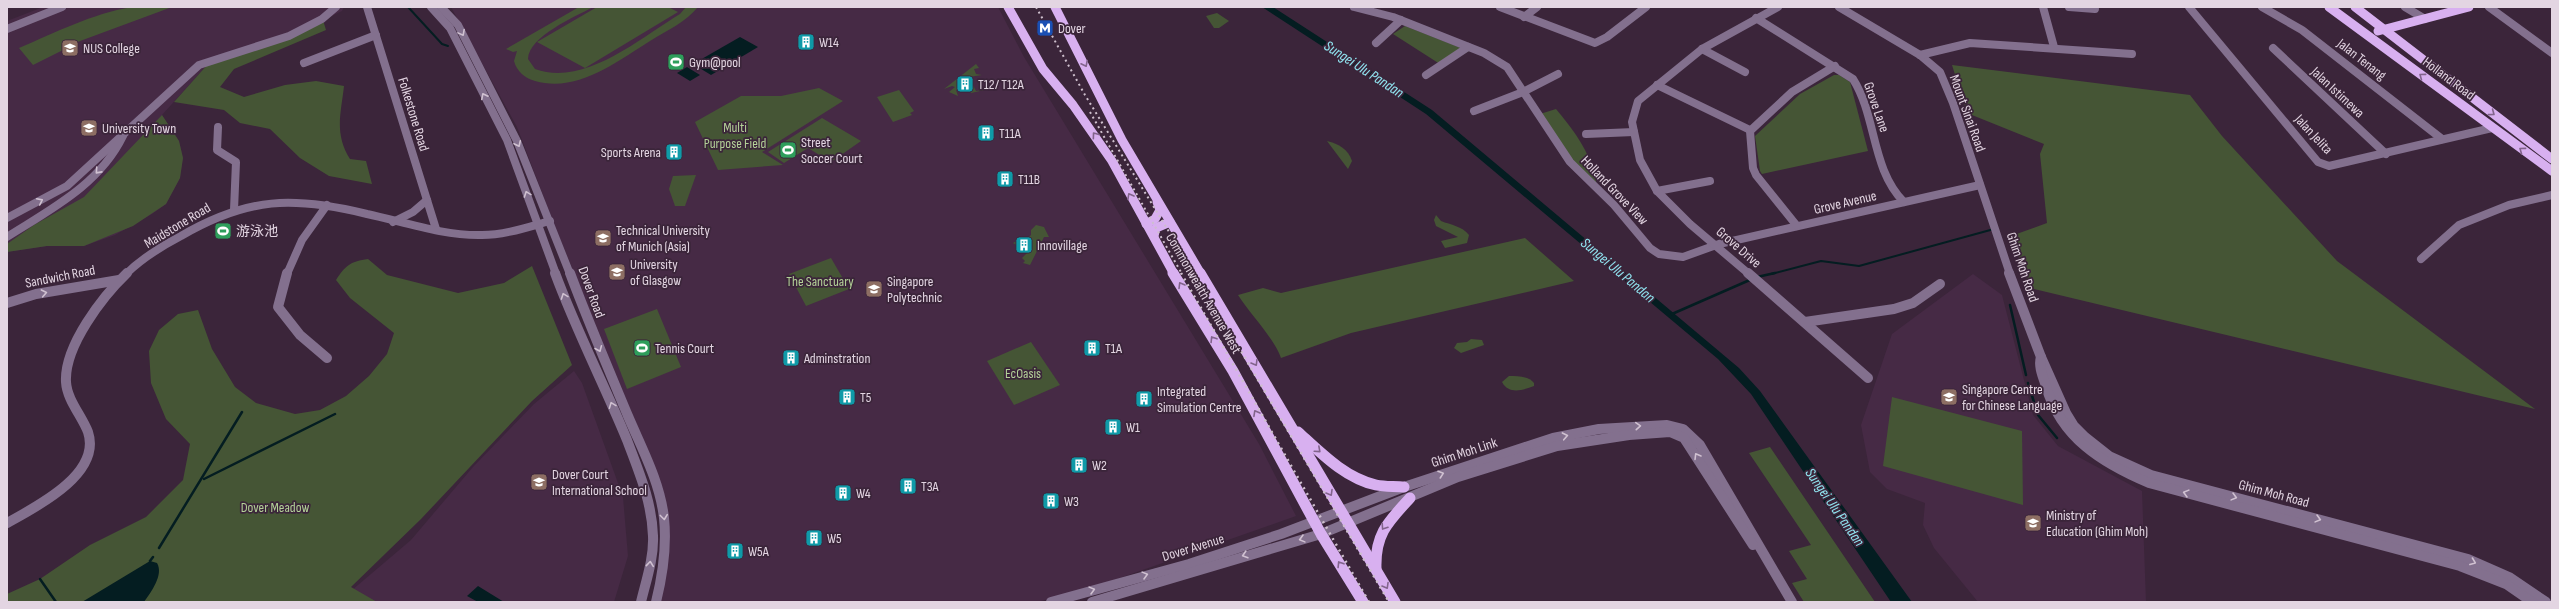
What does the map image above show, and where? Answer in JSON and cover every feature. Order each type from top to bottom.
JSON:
[{"type":"main road","name":"Commonwealth Avenue West","points":[[1008,7],[1043,69],[1073,105],[1112,161],[1170,267],[1233,371],[1316,522],[1321,534],[1363,602]]},
{"type":"main road","name":"Commonwealth Avenue West","points":[[1055,7],[1122,140],[1344,517],[1396,602]]},
{"type":"main road","name":"Holland Road","points":[[2329,7],[2552,171]]},
{"type":"main road","name":"Holland Road","points":[[2355,7],[2552,159]]},
{"type":"main road","points":[[2367,34],[2410,24],[2469,7]]},
{"type":"main road","points":[[2365,14],[2388,22],[2410,24]]},
{"type":"main road","points":[[1146,224],[1155,219],[1160,210],[1151,190]]},
{"type":"main road","points":[[1154,236],[1156,228],[1170,222]]},
{"type":"main road","points":[[1289,424],[1346,472],[1374,485],[1404,487]]},
{"type":"main road","points":[[1376,570],[1375,554],[1378,537],[1389,520],[1410,498]]},
{"type":"street","points":[[7,29],[62,7]]},
{"type":"street","points":[[7,218],[67,186],[83,170],[124,136],[199,65],[221,55],[285,36],[328,14],[336,7]]},
{"type":"street","name":"Folkestone Road","points":[[367,7],[436,229]]},
{"type":"street","name":"Dover Road","points":[[431,7],[450,28],[517,141],[550,221],[591,329],[658,486],[664,518],[665,549],[663,572],[656,602]]},
{"type":"street","name":"Dover Road","points":[[441,7],[458,25],[476,72],[507,140],[568,307],[605,385],[646,489],[653,537],[649,570],[641,602]]},
{"type":"street","name":"Holland Grove View","points":[[1354,7],[1401,20],[1484,53],[1507,67],[1570,162],[1614,205],[1650,248],[1669,257],[1683,257],[1715,245]]},
{"type":"street","points":[[1500,7],[1595,43],[1607,37],[1646,7]]},
{"type":"street","points":[[1524,16],[1537,7]]},
{"type":"street","name":"Grove Drive","points":[[1778,7],[1702,49],[1657,85],[1635,105],[1634,132],[1638,161],[1657,191],[1715,245],[1868,378]]},
{"type":"street","name":"Mount Sinai Road","points":[[1839,7],[1920,55],[1940,72],[1980,186]]},
{"type":"street","points":[[2043,7],[2054,48]]},
{"type":"street","points":[[2069,7],[2095,9]]},
{"type":"street","name":"Jalan Jelita","points":[[2189,7],[2318,162],[2329,166],[2386,154],[2442,139],[2492,128]]},
{"type":"street","name":"Jalan Tenang","points":[[2262,7],[2308,35],[2442,139]]},
{"type":"street","points":[[2405,7],[2425,19]]},
{"type":"street","points":[[2488,7],[2552,53]]},
{"type":"street","name":"Grove Lane","points":[[1756,18],[1854,78],[1858,84],[1885,176],[1892,190],[1904,202]]},
{"type":"street","points":[[1376,43],[1401,20]]},
{"type":"street","points":[[304,63],[376,35]]},
{"type":"street","points":[[1920,55],[1970,43],[2132,54]]},
{"type":"street","points":[[1426,75],[1468,47]]},
{"type":"street","name":"Jalan Istimewa","points":[[2273,48],[2386,154]]},
{"type":"street","points":[[1702,49],[1745,72]]},
{"type":"street","points":[[1750,130],[1792,92],[1835,66]]},
{"type":"street","points":[[1474,110],[1523,92],[1558,74]]},
{"type":"street","points":[[1657,85],[1750,130]]},
{"type":"street","points":[[218,127],[216,142],[217,150],[232,159],[237,166],[234,210]]},
{"type":"street","points":[[1750,130],[1753,168],[1756,175],[1797,226]]},
{"type":"street","points":[[1586,134],[1634,132]]},
{"type":"street","points":[[7,237],[87,183],[119,148],[124,136]]},
{"type":"street","points":[[1657,191],[1710,181]]},
{"type":"street","name":"Grove Avenue","points":[[1715,245],[1980,186]]},
{"type":"street","name":"Ghim Moh Road","points":[[1980,186],[2005,262],[2041,357],[2039,363],[2053,408],[2062,423],[2092,453],[2125,474],[2149,483],[2445,561],[2508,581],[2546,602]]},
{"type":"street","points":[[2421,259],[2459,225],[2509,205],[2552,195]]},
{"type":"street","points":[[393,222],[413,212],[427,200]]},
{"type":"street","name":"Maidstone Road","points":[[7,523],[52,497],[80,470],[89,451],[89,436],[66,387],[71,355],[89,321],[119,280],[160,249],[213,219],[234,210],[283,202],[327,205],[393,222],[487,235],[550,221]]},
{"type":"street","points":[[327,205],[302,238],[286,273],[278,307],[295,330],[310,346],[327,358]]},
{"type":"street","name":"Sandwich Road","points":[[7,303],[36,294],[119,280]]},
{"type":"street","points":[[1805,322],[1894,309],[1913,304],[1940,284]]},
{"type":"street","name":"Ghim Moh Link","points":[[1344,517],[1404,487],[1553,438],[1601,434],[1670,432],[1684,438],[1768,570],[1773,573],[1792,602]]},
{"type":"street","name":"Ghim Moh Link","points":[[1344,517],[1410,498],[1458,477],[1510,459],[1601,434]]},
{"type":"street","points":[[646,489],[658,486]]},
{"type":"street","name":"Dover Avenue","points":[[1051,602],[1189,564],[1316,522],[1344,517]]},
{"type":"street","name":"Dover Avenue","points":[[1092,602],[1113,599],[1321,534],[1344,517]]},
{"type":"street","name":"Ghim Moh Road","points":[[2508,581],[2532,602]]},
{"type":"street","points":[[1108,586],[1113,599]]},
{"type":"shaded area","name":"University Town","points":[[43,7],[344,7],[342,11],[292,35],[208,64],[162,115],[179,141],[183,158],[180,178],[166,204],[152,214],[115,235],[84,246],[47,246],[7,252],[7,21]]},
{"type":"shaded area","name":"Singapore Polytechnic","points":[[451,7],[998,7],[1024,57],[1259,444],[1296,516],[1080,592],[1036,602],[659,602],[661,484],[554,224],[517,127]]},
{"type":"shaded area","points":[[1973,274],[2002,295],[2033,415],[2058,446],[2142,491],[2146,602],[1978,602],[1934,548],[1923,525],[1925,503],[1887,489],[1870,472],[1861,425],[1892,334]]},
{"type":"shaded area","name":"Dover Court International School","points":[[574,371],[582,383],[623,497],[628,556],[614,602],[338,602],[411,540],[473,467],[534,404]]},
{"type":"green space","points":[[132,7],[172,7],[72,44],[71,46],[33,65],[19,48],[88,19]]},
{"type":"green space","points":[[579,7],[593,7],[554,28],[544,35],[530,51],[528,59],[535,69],[554,73],[573,71],[592,66],[630,47],[680,14],[686,7],[698,7],[676,26],[610,66],[581,79],[566,83],[551,84],[535,81],[522,74],[514,61],[517,51],[513,52],[506,49]]},
{"type":"green space","points":[[597,7],[668,7],[678,12],[585,68],[537,42]]},
{"type":"green space","points":[[1217,13],[1229,21],[1219,28],[1214,28],[1206,16]]},
{"type":"green space","points":[[323,20],[326,30],[234,69],[220,87],[244,97],[285,85],[316,81],[344,86],[340,115],[340,132],[342,141],[350,159],[366,161],[372,184],[329,176],[300,158],[270,129],[240,123],[224,110],[174,102],[208,64]]},
{"type":"green space","points":[[1405,26],[1469,51],[1443,66],[1393,34]]},
{"type":"green space","points":[[976,64],[979,68],[974,69],[976,74],[982,75],[969,77],[976,91],[989,89],[971,93],[968,87],[956,90],[958,96],[949,92],[955,87],[952,86],[944,89]]},
{"type":"green space","points":[[1952,65],[2190,95],[2222,136],[2337,261],[2535,409],[2030,288],[2011,236],[2047,223],[2040,154],[2044,144],[1967,113]]},
{"type":"green space","points":[[1834,75],[1839,75],[1850,82],[1868,151],[1762,174],[1760,171],[1755,136],[1800,94]]},
{"type":"green space","name":"Multi Purpose Field","points":[[819,88],[843,101],[762,152],[783,165],[718,170],[695,122],[741,96],[781,96]]},
{"type":"green space","points":[[899,90],[914,111],[910,113],[912,115],[893,122],[877,97]]},
{"type":"green space","points":[[1556,109],[1577,136],[1588,155],[1595,176],[1597,188],[1570,162],[1540,114]]},
{"type":"green space","points":[[162,115],[179,141],[183,158],[180,178],[166,204],[133,226],[84,246],[47,246],[7,252],[7,244],[34,225],[84,197]]},
{"type":"green space","points":[[822,118],[861,141],[831,162],[808,148],[784,163],[768,152]]},
{"type":"green space","points":[[1327,141],[1339,145],[1348,153],[1352,161],[1348,169]]},
{"type":"green space","points":[[696,175],[685,206],[675,206],[669,189],[673,176]]},
{"type":"green space","points":[[1436,215],[1441,221],[1460,228],[1466,232],[1469,235],[1467,243],[1445,248],[1441,241],[1458,237],[1436,226],[1434,220]]},
{"type":"green space","points":[[1036,225],[1044,227],[1049,237],[1044,237],[1030,265],[1023,263],[1025,261],[1022,258],[1028,252],[1013,243],[1018,240],[1023,242],[1031,235],[1031,230]]},
{"type":"green space","points":[[1525,238],[1574,281],[1351,333],[1281,358],[1273,342],[1238,295],[1263,288],[1281,293]]},
{"type":"green space","name":"The Sanctuary","points":[[831,258],[849,289],[806,306],[789,274]]},
{"type":"green space","name":"Dover Meadow","points":[[368,259],[387,275],[458,293],[504,283],[532,266],[572,365],[532,401],[421,519],[351,587],[377,602],[7,602],[7,594],[40,579],[90,545],[146,517],[183,480],[190,444],[166,419],[151,383],[149,351],[159,330],[178,314],[198,310],[212,349],[235,387],[256,403],[295,414],[320,410],[346,396],[369,376],[387,354],[394,333],[350,298],[336,280],[342,271],[349,265],[357,261]]},
{"type":"green space","name":"Tennis Court","points":[[657,309],[681,367],[627,389],[604,329]]},
{"type":"green space","points":[[1471,339],[1482,340],[1484,345],[1461,353],[1454,348],[1457,343],[1467,342]]},
{"type":"green space","name":"EcOasis","points":[[1031,342],[1060,385],[1014,405],[987,361]]},
{"type":"green space","points":[[1509,376],[1519,376],[1529,379],[1534,383],[1534,386],[1521,390],[1508,389],[1502,382]]},
{"type":"green space","points":[[1892,397],[2022,431],[2023,505],[1883,466]]},
{"type":"green space","points":[[1770,447],[1875,602],[1804,602],[1792,583],[1807,579],[1789,551],[1811,545],[1749,453]]},
{"type":"water","name":"Sungei Ulu Pandan","points":[[1262,7],[1273,7],[1432,110],[1739,368],[1760,391],[1912,602],[1891,602],[1751,394],[1718,359],[1426,114]]},
{"type":"water","points":[[740,37],[758,47],[711,75],[693,64]]},
{"type":"water","points":[[687,67],[700,75],[690,81],[677,73]]},
{"type":"water","points":[[150,561],[157,563],[159,573],[156,583],[144,602],[82,602]]},
{"type":"water","points":[[478,586],[504,602],[478,602],[467,596]]},
{"type":"waterway","points":[[408,7],[442,44],[448,46]]},
{"type":"waterway","points":[[1774,273],[1821,261],[1859,266],[1994,229]]},
{"type":"waterway","points":[[1757,277],[1774,273]]},
{"type":"waterway","points":[[1672,314],[1752,279]]},
{"type":"waterway","points":[[2010,305],[2026,375]]},
{"type":"waterway","points":[[2028,383],[2038,415],[2057,438]]},
{"type":"waterway","points":[[159,548],[242,412]]},
{"type":"waterway","points":[[204,479],[335,414]]},
{"type":"waterway","points":[[150,561],[153,557]]},
{"type":"waterway","points":[[40,579],[56,602]]},
{"type":"railway","points":[[1036,7],[1085,95],[1195,274]]},
{"type":"railway","points":[[1090,112],[1182,274]]},
{"type":"railway","points":[[1181,273],[1369,602]]},
{"type":"railway","points":[[1195,273],[1389,602]]},
{"type":"place","name":"Dover","points":[[1045,28]]},
{"type":"place","name":"W14","points":[[806,42]]},
{"type":"place","name":"NUS College","points":[[70,48]]},
{"type":"place","name":"Gym@pool","points":[[676,62]]},
{"type":"place","name":"T12/ T12A","points":[[965,84]]},
{"type":"place","name":"University Town","points":[[89,128]]},
{"type":"place","name":"T11A","points":[[986,133]]},
{"type":"place","name":"Street Soccer Court","points":[[788,150]]},
{"type":"place","name":"Sports Arena","points":[[674,152]]},
{"type":"place","name":"T11B","points":[[1005,179]]},
{"type":"place","name":"游泳池","points":[[223,231]]},
{"type":"place","name":"Technical University of Munich (Asia)","points":[[603,238]]},
{"type":"place","name":"Innovillage","points":[[1024,245]]},
{"type":"place","name":"University of Glasgow","points":[[617,272]]},
{"type":"place","name":"Singapore Polytechnic","points":[[874,289]]},
{"type":"place","name":"Tennis Court","points":[[642,348]]},
{"type":"place","name":"T1A","points":[[1092,348]]},
{"type":"place","name":"Adminstration","points":[[791,358]]},
{"type":"place","name":"T5","points":[[847,397]]},
{"type":"place","name":"Singapore Centre for Chinese Language","points":[[1949,397]]},
{"type":"place","name":"Integrated Simulation Centre","points":[[1144,399]]},
{"type":"place","name":"W1","points":[[1113,427]]},
{"type":"place","name":"W2","points":[[1079,465]]},
{"type":"place","name":"Dover Court International School","points":[[539,482]]},
{"type":"place","name":"T3A","points":[[908,486]]},
{"type":"place","name":"W4","points":[[843,493]]},
{"type":"place","name":"W3","points":[[1051,501]]},
{"type":"place","name":"Ministry of Education (Ghim Moh)","points":[[2033,523]]},
{"type":"place","name":"W5","points":[[814,538]]},
{"type":"place","name":"W5A","points":[[735,551]]}]
